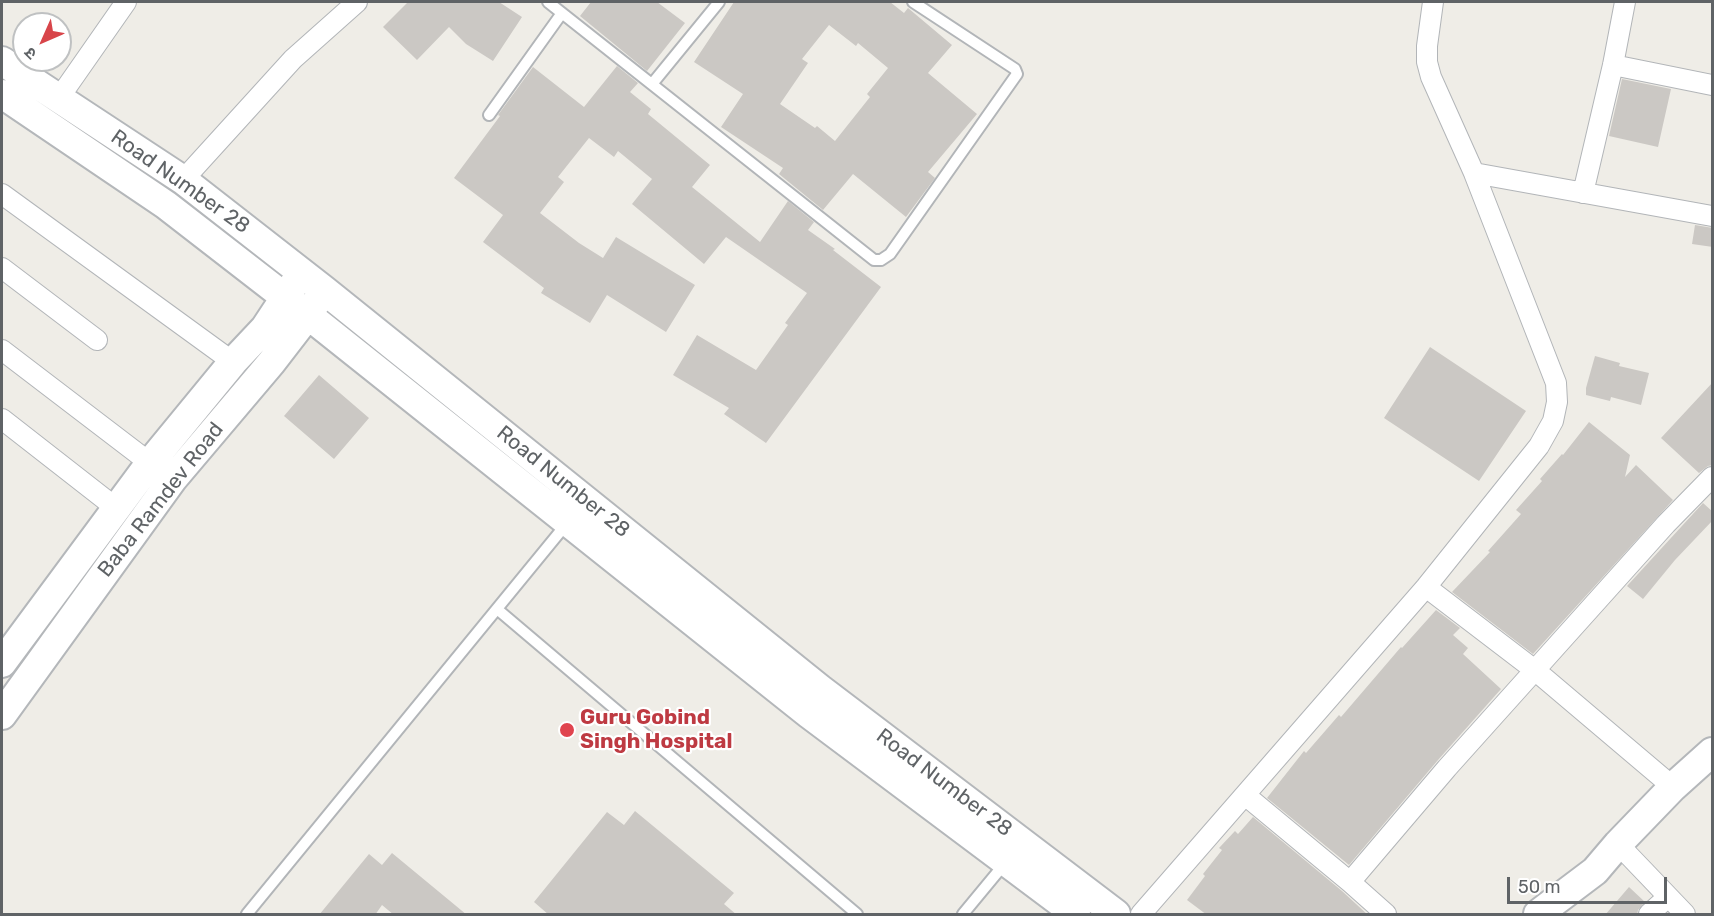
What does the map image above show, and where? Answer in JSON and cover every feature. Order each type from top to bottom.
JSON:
[{"type":"street","points":[[59,98],[126,2]]},
{"type":"street","points":[[183,180],[292,59],[357,2]]},
{"type":"street","points":[[1120,914],[1245,795],[1426,587],[1539,446],[1553,421],[1557,402],[1556,383],[1474,173],[1431,77],[1427,62],[1429,23],[1433,2]]},
{"type":"street","points":[[1583,193],[1613,65],[1625,2]]},
{"type":"street","name":"Road Number 28","points":[[2,61],[183,180],[302,272],[820,688],[1014,852],[1076,915]]},
{"type":"street","points":[[1613,65],[1713,85]]},
{"type":"street","name":"Road Number 28","points":[[2,94],[166,205],[308,315],[809,714],[1014,852],[1120,914]]},
{"type":"street","points":[[1474,173],[1713,216]]},
{"type":"street","points":[[2,194],[233,362]]},
{"type":"street","points":[[2,268],[97,340]]},
{"type":"street","points":[[2,663],[150,463],[233,362],[265,328],[302,272]]},
{"type":"street","name":"Baba Ramdev Road","points":[[2,715],[172,480],[271,363],[324,290]]},
{"type":"street","points":[[2,350],[150,463]]},
{"type":"street","points":[[2,419],[117,508]]},
{"type":"street","points":[[1350,882],[1448,768],[1666,524],[1713,477]]},
{"type":"street","points":[[1426,587],[1536,671],[1673,787]]},
{"type":"street","points":[[1538,915],[1595,871],[1673,787],[1713,752]]},
{"type":"street","points":[[1245,795],[1386,915]]},
{"type":"street","points":[[1618,844],[1685,915]]},
{"type":"street","points":[[1649,915],[1668,897]]},
{"type":"lane","points":[[548,2],[874,260],[881,260],[890,254],[1017,74],[1015,69],[913,2]]},
{"type":"lane","points":[[652,84],[719,2]]},
{"type":"lane","points":[[489,115],[562,13]]},
{"type":"lane","points":[[247,915],[568,522]]},
{"type":"lane","points":[[497,609],[857,915]]},
{"type":"lane","points":[[963,915],[1014,852]]},
{"type":"building","points":[[408,2],[499,2],[522,17],[493,61],[466,44],[449,27],[417,60],[383,27]]},
{"type":"building","points":[[591,2],[657,2],[685,23],[647,71],[580,16]]},
{"type":"building","points":[[734,2],[890,2],[904,13],[908,8],[952,45],[928,73],[977,114],[928,172],[935,178],[906,217],[853,174],[823,210],[779,174],[783,168],[721,127],[743,94],[694,62]],"holes":[[[829,25],[856,46],[858,43],[888,68],[867,94],[870,97],[835,141],[817,126],[815,128],[780,104],[808,63],[802,59]]]},
{"type":"building","points":[[617,66],[638,83],[630,92],[651,109],[648,114],[710,165],[692,187],[760,242],[788,201],[814,222],[808,230],[881,287],[766,443],[724,414],[729,408],[673,375],[697,335],[756,370],[788,325],[785,323],[807,293],[726,237],[704,264],[632,204],[652,179],[618,151],[614,157],[589,138],[558,177],[564,182],[540,213],[603,258],[616,237],[695,285],[666,332],[607,295],[590,323],[541,293],[544,288],[483,242],[503,215],[454,178],[533,67],[584,107]]},
{"type":"building","points":[[1622,79],[1671,89],[1658,147],[1609,136]]},
{"type":"building","points":[[1695,225],[1713,228],[1713,247],[1692,244]]},
{"type":"building","points":[[1430,347],[1526,411],[1479,481],[1384,418]]},
{"type":"building","points":[[1595,356],[1620,363],[1619,366],[1649,373],[1641,405],[1611,397],[1610,401],[1586,395]]},
{"type":"building","points":[[319,375],[369,418],[334,459],[284,416]]},
{"type":"building","points":[[1713,382],[1713,465],[1699,473],[1661,438]]},
{"type":"building","points":[[1589,422],[1630,455],[1625,477],[1636,465],[1673,500],[1533,654],[1452,592],[1490,552],[1488,551],[1521,514],[1516,510]]},
{"type":"building","points":[[1703,503],[1713,512],[1713,520],[1675,560],[1643,599],[1627,586]]},
{"type":"building","points":[[1436,610],[1460,628],[1453,635],[1468,648],[1463,654],[1501,689],[1349,865],[1267,798],[1304,751],[1306,753],[1339,715],[1341,717]]},
{"type":"building","points":[[635,811],[734,893],[724,904],[737,915],[549,915],[534,902],[607,812],[624,825]]},
{"type":"building","points":[[1253,817],[1368,915],[1207,915],[1187,900],[1205,876],[1203,874],[1222,850],[1219,848],[1235,831],[1238,834]]},
{"type":"building","points":[[392,853],[467,915],[394,915],[382,905],[375,915],[319,915],[369,854],[382,865]]},
{"type":"building","points":[[1629,887],[1645,902],[1637,915],[1605,915]]},
{"type":"place","name":"Guru Gobind Singh Hospital","points":[[567,730]]}]
